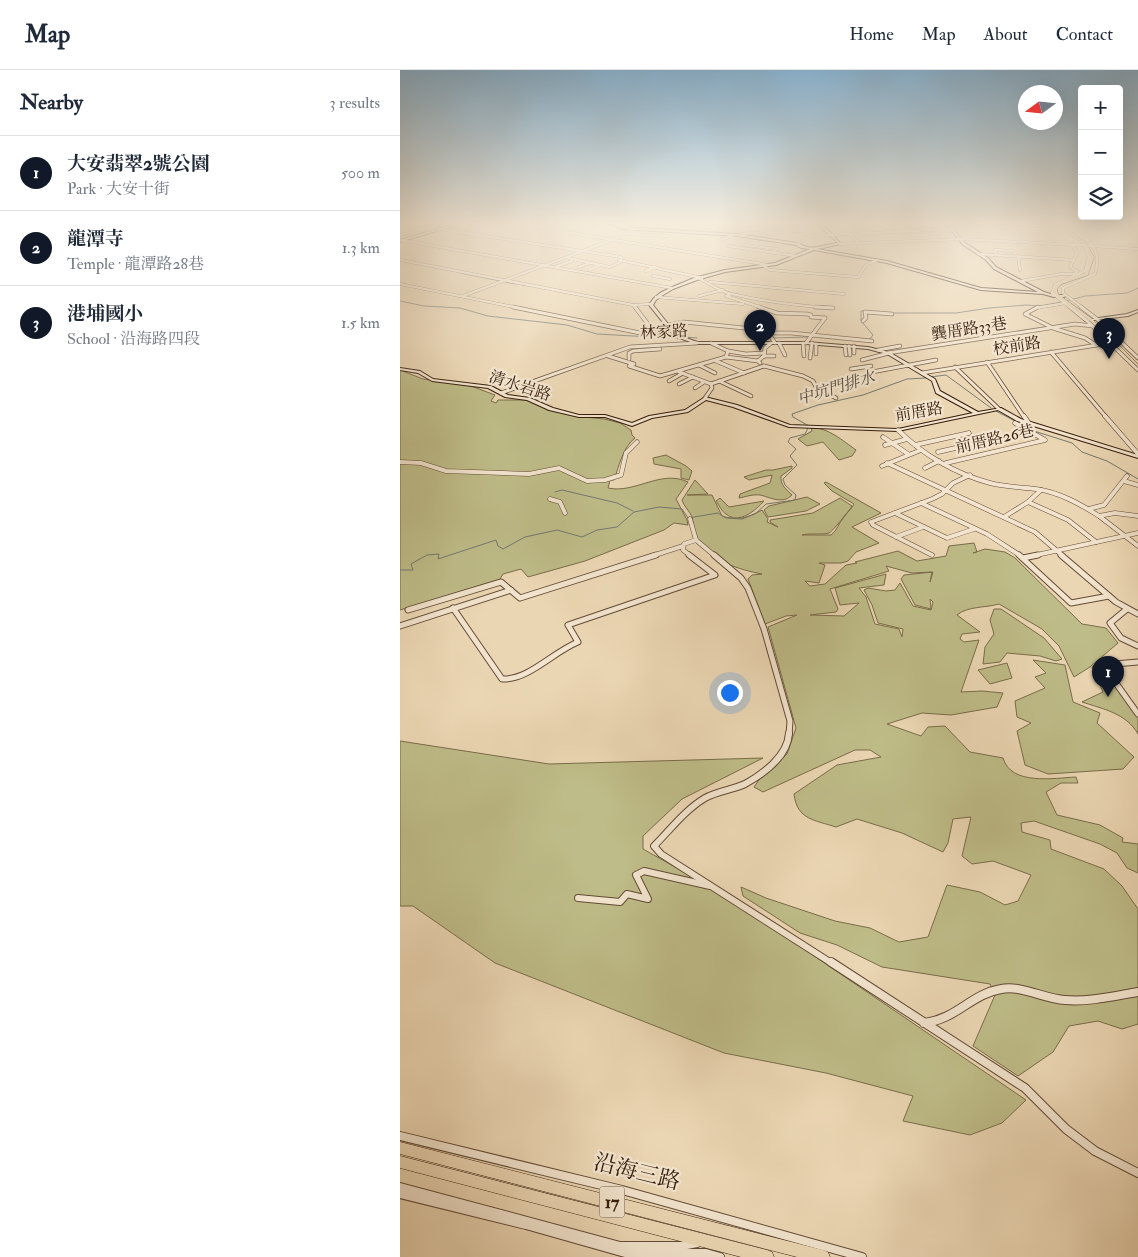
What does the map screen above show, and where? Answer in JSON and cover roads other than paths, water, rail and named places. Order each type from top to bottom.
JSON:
[{"type":"main road","points":[[1077,278],[1057,286],[1055,291],[1107,331],[1113,342]]},
{"type":"main road","points":[[1065,300],[1059,291],[1060,287],[1080,278]]},
{"type":"main road","points":[[1091,319],[1137,367]]},
{"type":"main road","name":"沿海三路","points":[[400,1148],[715,1221],[824,1257]]},
{"type":"main road","name":"17","points":[[400,1162],[767,1257]]},
{"type":"street","points":[[496,278],[633,305],[651,304]]},
{"type":"street","points":[[463,296],[509,278]]},
{"type":"street","points":[[615,278],[672,288]]},
{"type":"street","points":[[648,284],[662,278]]},
{"type":"street","points":[[664,278],[670,280]]},
{"type":"street","points":[[943,278],[981,289],[1043,293]]},
{"type":"street","points":[[1015,278],[1043,293],[1065,300]]},
{"type":"street","points":[[1020,281],[1035,278]]},
{"type":"street","points":[[651,304],[656,297],[672,288],[701,279],[731,294],[786,305],[833,308]]},
{"type":"street","points":[[707,282],[844,294]]},
{"type":"street","points":[[400,284],[657,336],[678,336],[697,343]]},
{"type":"street","points":[[699,296],[723,290]]},
{"type":"street","points":[[731,294],[726,296],[777,313],[807,314],[812,315],[810,317],[825,318],[804,343],[804,356]]},
{"type":"street","points":[[656,297],[736,305],[746,304]]},
{"type":"street","points":[[1065,300],[1038,305],[1025,314],[1053,328],[1085,338],[1096,345]]},
{"type":"street","points":[[651,304],[678,336]]},
{"type":"street","points":[[633,305],[657,336]]},
{"type":"street","points":[[1113,342],[1093,326],[1091,319],[1128,315],[1138,311]]},
{"type":"street","points":[[863,321],[866,318],[865,312],[892,314]]},
{"type":"street","points":[[668,325],[691,323],[764,330],[785,355]]},
{"type":"street","name":"龔厝路33巷","points":[[852,368],[866,364],[889,353],[1074,324],[1093,326]]},
{"type":"street","points":[[1107,331],[1138,358]]},
{"type":"street","points":[[767,333],[872,341]]},
{"type":"street","points":[[758,361],[764,355],[764,348],[773,341]]},
{"type":"street","name":"林家路","points":[[501,393],[630,347],[648,348],[697,343],[773,341],[863,347],[889,353],[935,381],[940,394],[976,413]]},
{"type":"street","name":"校前路","points":[[922,373],[1113,342]]},
{"type":"street","points":[[711,343],[728,351],[774,356]]},
{"type":"street","points":[[814,343],[816,354]]},
{"type":"street","points":[[810,358],[814,343]]},
{"type":"street","points":[[849,346],[854,353]]},
{"type":"street","points":[[848,355],[849,346]]},
{"type":"street","points":[[878,350],[900,346]]},
{"type":"street","points":[[862,353],[863,347]]},
{"type":"street","points":[[648,348],[648,356]]},
{"type":"street","points":[[629,359],[631,351],[648,348],[660,350]]},
{"type":"street","points":[[726,357],[728,351]]},
{"type":"street","points":[[1051,352],[1138,456]]},
{"type":"street","points":[[608,356],[634,364],[629,366],[637,370],[660,376],[681,372],[726,357],[758,361],[764,366],[806,377],[813,381],[816,388],[836,398]]},
{"type":"street","points":[[715,360],[744,373]]},
{"type":"street","points":[[872,372],[936,360]]},
{"type":"street","points":[[987,362],[1028,422]]},
{"type":"street","points":[[866,364],[882,370]]},
{"type":"street","points":[[698,365],[715,373]]},
{"type":"street","points":[[681,372],[711,384],[764,366]]},
{"type":"street","name":"清水岩路","points":[[400,368],[419,372],[432,380],[489,388],[507,396],[528,399],[551,409],[574,415],[605,416],[632,425],[651,417],[686,411],[705,398]]},
{"type":"street","points":[[955,368],[999,409],[1012,417],[1138,456]]},
{"type":"street","points":[[669,381],[681,372]]},
{"type":"street","points":[[679,384],[693,377]]},
{"type":"street","points":[[719,381],[751,396]]},
{"type":"street","points":[[695,388],[704,382]]},
{"type":"street","points":[[705,398],[712,388],[711,384]]},
{"type":"street","name":"前厝路","points":[[705,398],[735,406],[784,424],[898,430],[999,409]]},
{"type":"street","name":"前厝路26巷","points":[[946,463],[1045,440],[1015,423]]},
{"type":"street","points":[[898,430],[921,450],[939,461],[970,475],[997,485],[1041,490],[1089,509],[1138,546]]},
{"type":"street","points":[[915,445],[969,433]]},
{"type":"street","points":[[883,437],[908,454]]},
{"type":"street","points":[[885,445],[908,439]]},
{"type":"street","points":[[400,462],[421,463],[446,471],[529,474],[559,468],[572,472],[587,481],[605,480],[616,478],[623,472],[626,454],[637,442]]},
{"type":"street","points":[[938,452],[972,444]]},
{"type":"street","points":[[882,466],[921,450]]},
{"type":"street","points":[[925,468],[939,461]]},
{"type":"street","points":[[887,463],[1035,532],[1109,596],[1127,609],[1138,614]]},
{"type":"street","points":[[932,555],[871,522],[921,503],[970,475]]},
{"type":"street","points":[[1089,509],[1104,505],[1128,476]]},
{"type":"street","points":[[1124,481],[1138,486]]},
{"type":"street","points":[[1004,517],[1028,502],[1041,490]]},
{"type":"street","points":[[550,499],[560,502],[565,513]]},
{"type":"street","points":[[1028,502],[1068,520],[1096,542]]},
{"type":"street","points":[[921,503],[992,537],[1024,558],[1071,602],[1109,596]]},
{"type":"street","points":[[895,513],[956,542]]},
{"type":"street","points":[[1099,516],[1115,513],[1138,516]]},
{"type":"street","points":[[689,518],[696,540],[741,578],[748,588],[763,627],[790,721],[789,738],[782,753],[767,769],[744,784],[705,798],[683,816],[654,846],[661,854],[717,888],[1025,1088],[1066,1129],[1095,1151],[1138,1172]]},
{"type":"street","points":[[896,537],[923,527]]},
{"type":"street","points":[[947,538],[974,529]]},
{"type":"street","points":[[1024,558],[1138,532]]},
{"type":"street","points":[[408,610],[501,582],[520,598],[683,546],[696,540]]},
{"type":"street","points":[[453,608],[497,673],[502,679],[508,680],[531,672],[550,656],[578,642],[568,625],[715,575],[683,550],[683,546]]},
{"type":"street","points":[[400,626],[511,590]]},
{"type":"street","points":[[1127,609],[1110,623],[1124,641],[1138,646]]},
{"type":"street","points":[[1138,663],[1103,666],[1136,708],[1138,714]]},
{"type":"street","points":[[578,898],[620,902],[627,894],[648,899],[636,875],[644,871],[717,888]]},
{"type":"street","points":[[923,1023],[937,1022],[952,1017],[980,995],[999,989],[1022,989],[1054,999],[1073,1001],[1094,1000],[1138,992]]},
{"type":"street","name":"沿海三路","points":[[400,1136],[715,1221],[862,1257]]},
{"type":"street","points":[[400,1187],[620,1246],[681,1246],[710,1241],[715,1221]]},
{"type":"street","points":[[400,1194],[526,1225],[624,1253],[706,1253],[720,1257]]},
{"type":"waterway","points":[[487,278],[500,281]]},
{"type":"waterway","points":[[505,282],[515,284]]},
{"type":"waterway","points":[[522,285],[530,286]]},
{"type":"waterway","points":[[1066,301],[1085,296],[1127,293],[1138,288]]},
{"type":"waterway","points":[[400,301],[424,306],[460,308],[488,316],[567,325],[597,334],[651,337]]},
{"type":"waterway","points":[[892,313],[956,313],[989,308],[1026,305],[1039,306],[1062,302]]},
{"type":"waterway","points":[[866,311],[861,311],[861,321],[873,335],[869,340]]},
{"type":"waterway","points":[[684,337],[697,338]]},
{"type":"waterway","points":[[773,338],[809,337]]},
{"type":"waterway","name":"中坑門排水","points":[[930,377],[946,375],[991,408]]},
{"type":"waterway","name":"中坑門排水","points":[[400,570],[413,570],[411,564],[427,555],[439,554],[438,559],[496,540],[498,546],[503,549],[525,537],[557,530],[582,537],[597,530],[617,527],[634,512],[659,507],[682,509],[688,518],[718,513],[726,518],[742,519],[755,514],[766,504],[795,500],[796,495],[785,485],[783,479],[797,465],[790,456],[796,449],[788,442],[790,438],[805,434],[809,426],[793,417],[792,414],[818,405],[863,395],[907,379],[926,378]]},
{"type":"waterway","name":"中坑門排水","points":[[996,411],[1034,431],[1072,443],[1082,452],[1107,461],[1138,479]]},
{"type":"waterway","points":[[555,492],[562,490],[617,503],[633,511]]},
{"type":"place","name":"龍潭寺","points":[[760,351]]},
{"type":"place","name":"港埔國小","points":[[1109,359]]},
{"type":"place","name":"大安翡翠2號公園","points":[[1108,697]]}]
